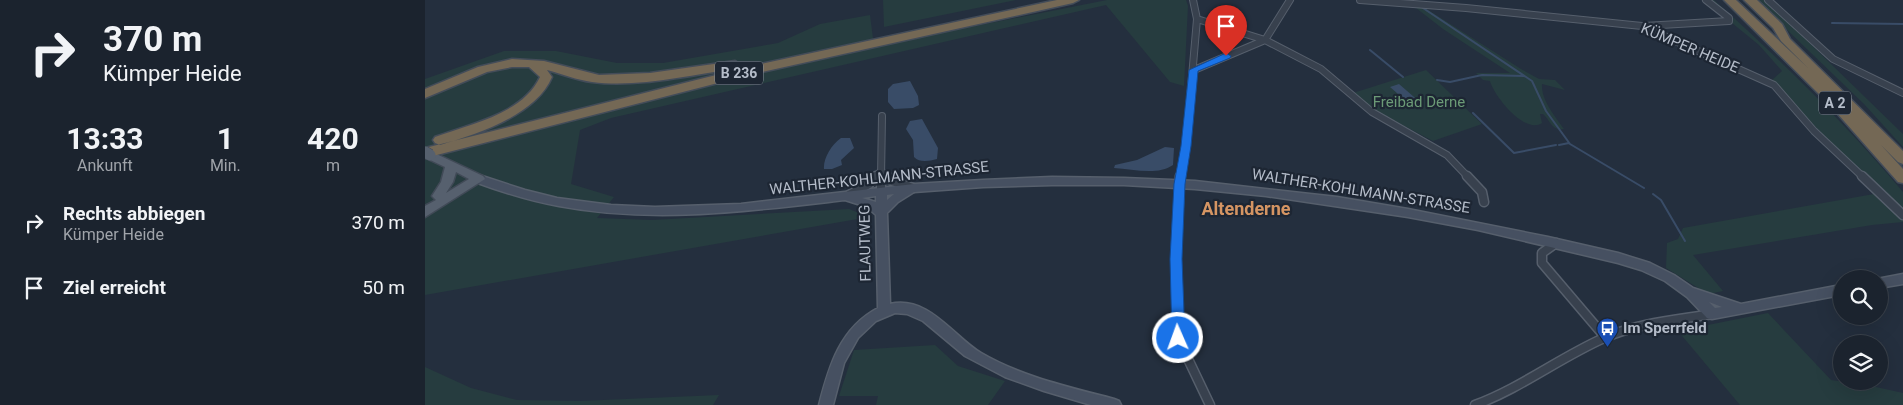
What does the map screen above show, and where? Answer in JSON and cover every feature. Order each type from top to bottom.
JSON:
[{"type":"highway","name":"B 236","points":[[425,146],[744,64],[1040,0]]},
{"type":"highway","name":"B 236","points":[[425,152],[731,75],[1073,0]]},
{"type":"highway","points":[[1719,0],[1772,47],[1793,60]]},
{"type":"highway","name":"A 2","points":[[1730,0],[1793,60],[1903,178]]},
{"type":"highway","name":"A 2","points":[[1743,0],[1785,38],[1903,158]]},
{"type":"highway","points":[[1750,0],[1778,26],[1785,38]]},
{"type":"highway","points":[[425,94],[500,64],[533,64],[584,77],[619,78],[659,76],[744,64]]},
{"type":"highway","points":[[425,146],[491,121],[530,99],[541,88],[545,77],[541,69],[533,64]]},
{"type":"highway","points":[[425,99],[466,76]]},
{"type":"main road","name":"WALTHER-KOHLMANN-STRASSE","points":[[425,152],[475,178],[523,194],[555,202],[632,211],[728,210],[913,188],[1074,181],[1179,184],[1255,190],[1366,206],[1556,243],[1648,266],[1687,288],[1712,314]]},
{"type":"main road","points":[[438,196],[447,182],[449,166]]},
{"type":"main road","points":[[425,204],[475,178]]},
{"type":"main road","points":[[425,212],[475,178]]},
{"type":"main road","points":[[846,196],[871,204],[881,213],[894,199],[913,188]]},
{"type":"main road","name":"FLAUTWEG","points":[[881,192],[884,309]]},
{"type":"main road","points":[[1888,282],[1903,279]]},
{"type":"main road","points":[[1687,288],[1712,300],[1740,308]]},
{"type":"main road","points":[[1712,314],[1833,291]]},
{"type":"main road","points":[[827,405],[843,351],[868,321],[884,309],[899,307],[919,312],[976,357],[1047,386],[1114,405]]},
{"type":"street","points":[[1193,0],[1197,19],[1194,70],[1186,146],[1179,184],[1176,252],[1179,341],[1210,405]]},
{"type":"street","points":[[1194,70],[1265,40],[1290,0]]},
{"type":"street","name":"KÜMPER HEIDE","points":[[1360,0],[1466,8],[1642,26],[1774,85],[1814,131],[1903,216]]},
{"type":"street","points":[[1642,26],[1729,22],[1729,18],[1707,0]]},
{"type":"street","points":[[1768,0],[1833,59],[1903,93]]},
{"type":"street","points":[[1197,19],[1265,40],[1321,68],[1372,112],[1447,154],[1482,192],[1484,202]]},
{"type":"street","name":"FLAUTWEG","points":[[881,192],[882,116]]},
{"type":"street","points":[[846,196],[869,184],[881,171],[892,181],[913,188]]},
{"type":"street","points":[[1556,243],[1542,253],[1542,263],[1605,337]]},
{"type":"street","points":[[1475,405],[1511,390],[1605,337],[1627,330],[1712,314]]},
{"type":"green space","points":[[883,0],[1016,0],[884,27]]},
{"type":"green space","points":[[1107,0],[1186,0],[1188,6],[1184,86],[1170,82],[1106,5],[611,118],[580,130],[571,184],[614,197],[597,218],[652,220],[849,209],[869,217],[425,295],[425,79],[504,51],[556,51],[617,63],[663,63],[778,43],[820,24],[870,15],[874,46]]},
{"type":"green space","points":[[1709,0],[1714,0],[1764,46],[1858,141],[1903,192],[1903,211],[1836,148],[1771,81],[1782,71],[1759,45],[1732,23],[1733,20]]},
{"type":"green space","points":[[1756,0],[1765,0],[1903,134],[1903,147],[1864,104]]},
{"type":"green space","points":[[1422,6],[1521,69],[1539,79],[1555,80],[1565,90],[1542,84],[1542,90],[1549,108],[1564,129],[1554,127],[1543,114],[1540,114],[1542,123],[1535,125],[1527,124],[1519,119],[1497,96],[1490,81],[1483,80],[1476,73],[1510,73],[1443,29],[1416,8]]},
{"type":"green space","name":"Freibad Derne","points":[[1426,70],[1482,124],[1433,141],[1370,108],[1353,93]]},
{"type":"green space","points":[[1874,194],[1903,219],[1903,222],[1872,225],[1693,255],[1723,291],[1708,294],[1666,268],[1667,243],[1678,239],[1683,228]]},
{"type":"green space","points":[[1768,313],[1833,380],[1833,390],[1888,390],[1903,393],[1903,405],[1740,405],[1678,331]]},
{"type":"green space","points":[[935,345],[958,366],[1005,381],[988,405],[876,405],[878,396],[839,396],[854,350]]},
{"type":"green space","points":[[425,367],[471,388],[517,400],[580,401],[719,395],[713,405],[425,405]]},
{"type":"water","points":[[910,81],[918,96],[919,105],[913,108],[894,109],[888,102],[888,89],[893,84]]},
{"type":"water","points":[[1399,84],[1421,103],[1412,106],[1390,87]]},
{"type":"water","points":[[922,119],[938,148],[937,159],[922,161],[914,157],[913,140],[906,129],[910,121]]},
{"type":"water","points":[[841,138],[850,138],[854,148],[841,160],[842,165],[832,169],[824,169],[828,152]]},
{"type":"water","points":[[1165,147],[1174,148],[1173,165],[1167,168],[1145,171],[1114,168],[1115,165],[1137,160]]},
{"type":"waterway","points":[[1423,8],[1532,81],[1546,111],[1570,144],[1644,188]]},
{"type":"waterway","points":[[1832,23],[1903,24]]},
{"type":"waterway","points":[[1370,50],[1403,77]]},
{"type":"waterway","points":[[1437,80],[1450,82],[1482,75],[1524,76]]},
{"type":"waterway","points":[[1473,113],[1514,153],[1556,145]]},
{"type":"waterway","points":[[1559,145],[1569,143]]},
{"type":"waterway","points":[[1653,194],[1661,200],[1685,241]]},
{"type":"place","name":"Im Sperrfeld","points":[[1607,347]]},
{"type":"district","name":"Altenderne","points":[[1246,209]]},
{"type":"route","points":[[1178,338],[1176,259],[1179,184],[1186,146],[1194,70],[1226,56]]}]
